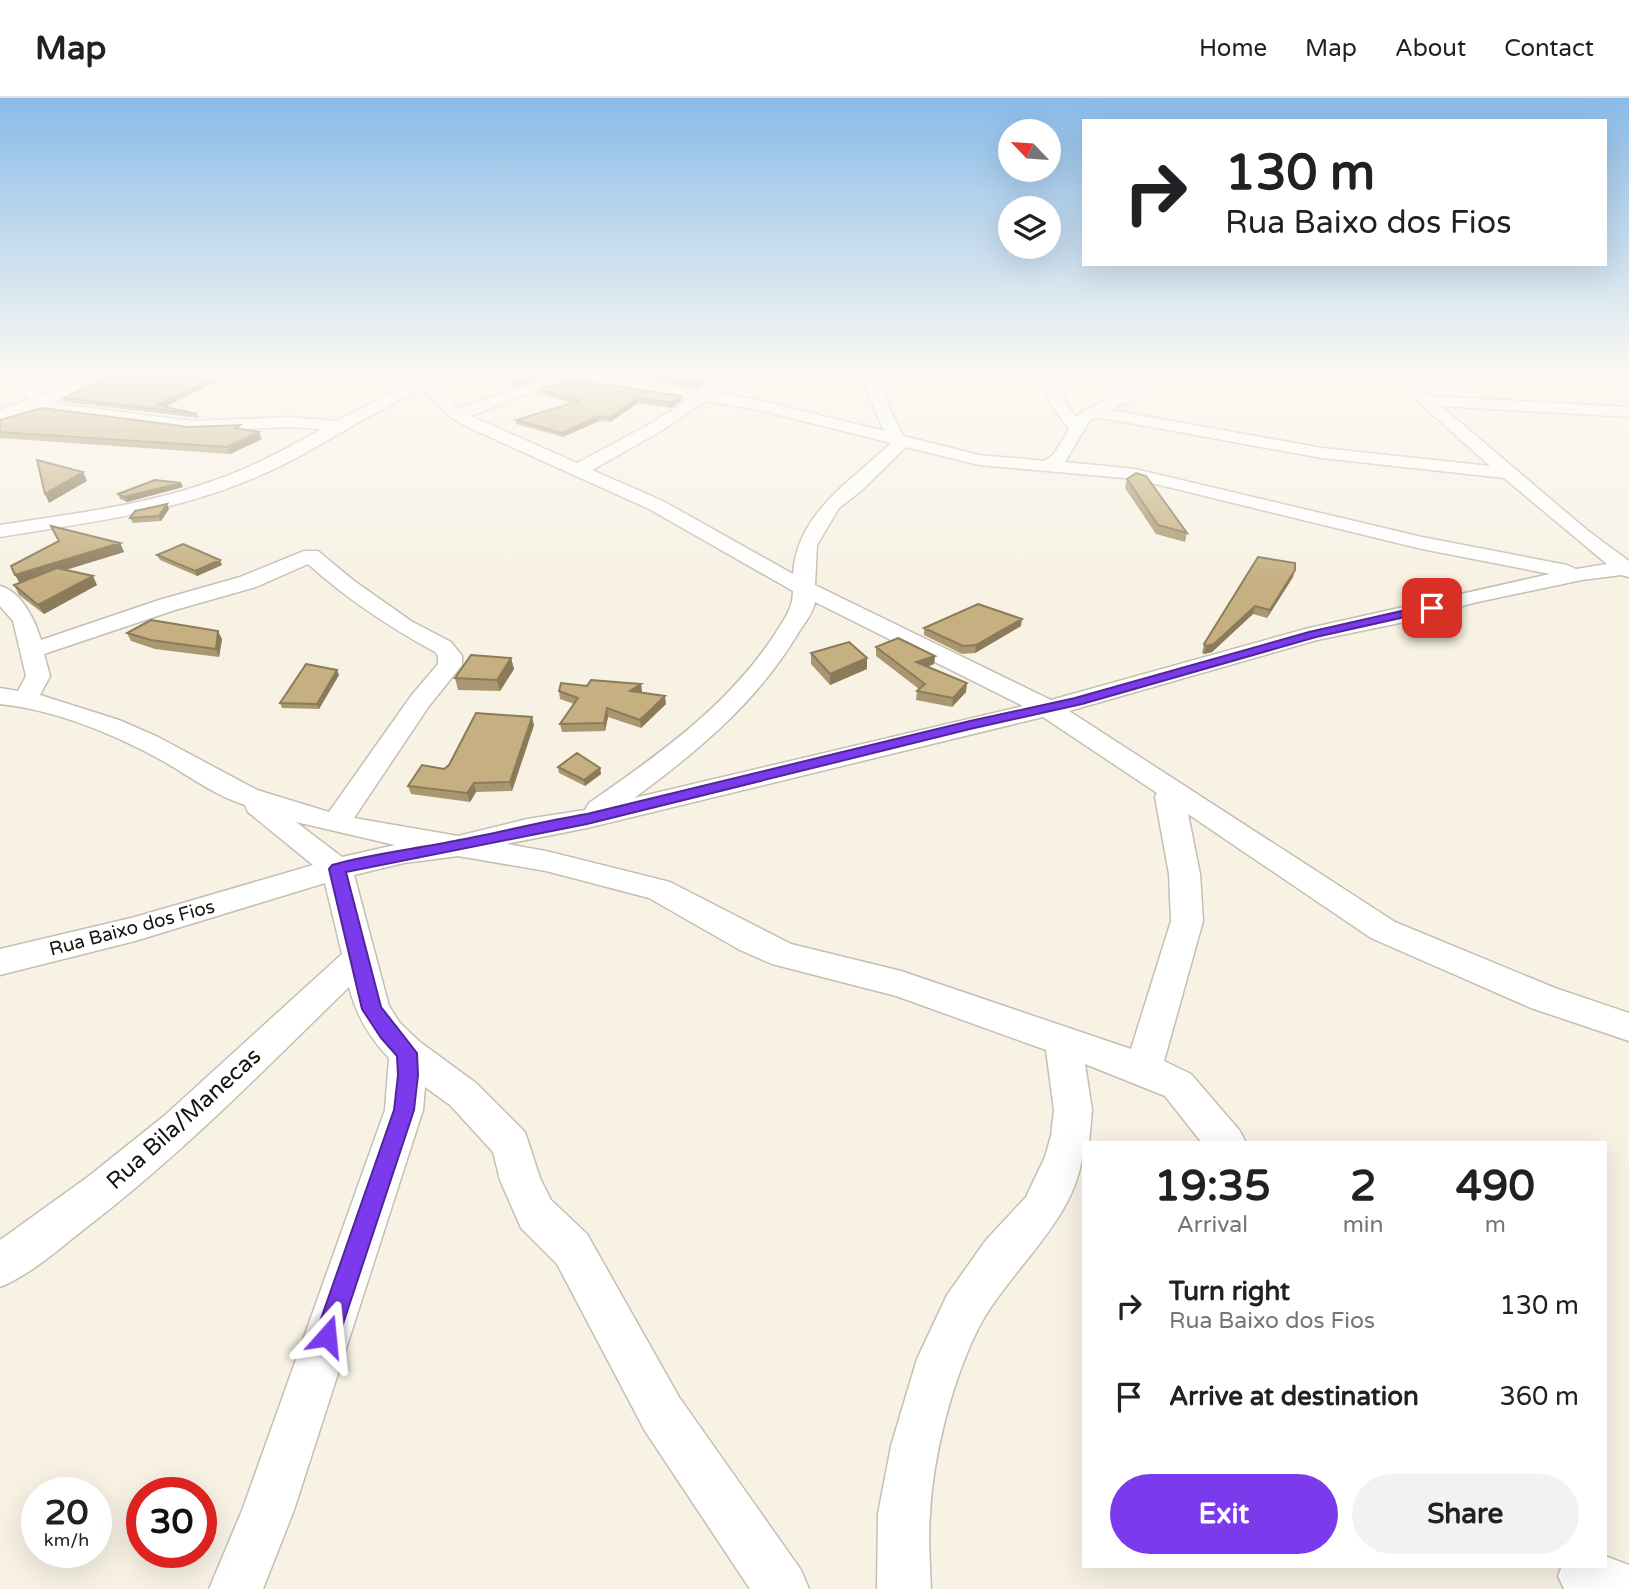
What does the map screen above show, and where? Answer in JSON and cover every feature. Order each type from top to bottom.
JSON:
[{"type":"street","points":[[0,531],[108,514],[217,487],[269,465],[306,445]]},
{"type":"street","points":[[523,445],[656,505],[805,589],[1047,708],[1383,930],[1542,998],[1629,1027]]},
{"type":"street","points":[[578,470],[624,445]]},
{"type":"street","points":[[546,861],[587,819],[678,753],[747,689],[767,665],[804,606],[807,545],[820,522],[832,504],[855,487],[895,445]]},
{"type":"street","points":[[917,445],[979,460],[1135,474],[1396,537],[1582,574]]},
{"type":"street","points":[[1047,468],[1061,457],[1068,445]]},
{"type":"street","points":[[1275,445],[1322,453],[1510,473]]},
{"type":"street","points":[[1477,445],[1628,573]]},
{"type":"street","points":[[30,651],[167,605],[248,582],[311,555],[345,585],[403,626],[443,647],[450,656],[450,665],[420,701],[336,823]]},
{"type":"street","points":[[337,869],[404,853],[458,846],[527,829],[587,819],[1157,681],[1313,634],[1582,574],[1628,573]]},
{"type":"street","points":[[0,592],[24,620],[38,676],[13,697]]},
{"type":"street","points":[[13,697],[71,713],[149,743],[247,796],[337,869],[372,1009],[387,1033],[407,1053],[463,1094],[511,1143],[520,1180],[536,1214],[572,1249],[662,1414],[782,1589]]},
{"type":"street","points":[[1143,1069],[1187,920],[1188,900],[1180,842],[1169,797],[1172,791]]},
{"type":"street","points":[[247,796],[336,823],[546,861],[659,890],[752,942],[784,955],[901,984],[1143,1069],[1178,1085],[1224,1141]]},
{"type":"street","name":"Rua Baixo dos Fios","points":[[0,962],[135,929],[337,869]]},
{"type":"street","points":[[263,893],[345,903]]},
{"type":"street","name":"Rua Bila/Manecas","points":[[0,1266],[124,1174],[203,1106],[308,1003],[358,959]]},
{"type":"street","points":[[904,1589],[906,1501],[916,1446],[940,1359],[963,1311],[1001,1255],[1041,1211],[1065,1157],[1071,1136],[1073,1110],[1063,1042]]},
{"type":"street","points":[[236,1589],[268,1510],[404,1110],[408,1075],[407,1053]]},
{"type":"building","points":[[191,445],[233,445],[228,447]]},
{"type":"building","points":[[37,460],[83,472],[45,494]]},
{"type":"building","points":[[1136,473],[1146,476],[1187,533],[1158,525],[1127,479]]},
{"type":"building","points":[[155,480],[181,483],[124,497],[118,494]]},
{"type":"building","points":[[167,504],[159,516],[130,518],[135,511]]},
{"type":"building","points":[[51,526],[120,543],[15,575],[11,566],[59,541]]},
{"type":"building","points":[[183,544],[220,560],[195,571],[157,555]]},
{"type":"building","points":[[1258,557],[1295,563],[1295,570],[1270,610],[1255,606],[1214,644],[1206,646],[1204,644]]},
{"type":"building","points":[[57,568],[93,576],[38,605],[14,585]]},
{"type":"building","points":[[978,604],[1022,619],[976,645],[963,646],[924,628]]},
{"type":"building","points":[[151,620],[218,631],[216,649],[151,640],[127,633]]},
{"type":"building","points":[[898,638],[935,656],[916,662],[967,683],[953,698],[917,691],[925,684],[876,647]]},
{"type":"building","points":[[849,642],[867,658],[830,674],[811,653]]},
{"type":"building","points":[[471,655],[511,658],[497,680],[455,678]]},
{"type":"building","points":[[306,664],[337,670],[317,704],[280,703]]},
{"type":"building","points":[[591,680],[641,684],[630,691],[665,696],[640,720],[607,708],[604,723],[560,724],[578,698],[559,691],[561,683],[587,686]]},
{"type":"building","points":[[476,713],[532,717],[510,782],[474,783],[467,793],[408,786],[422,765],[444,769],[449,765]]},
{"type":"building","points":[[577,753],[600,768],[584,780],[558,767]]},
{"type":"route","points":[[327,1336],[404,1110],[408,1075],[407,1053],[387,1033],[372,1009],[337,869],[404,853],[458,846],[527,829],[587,819],[970,725],[1077,702],[1313,634],[1432,608]]}]
